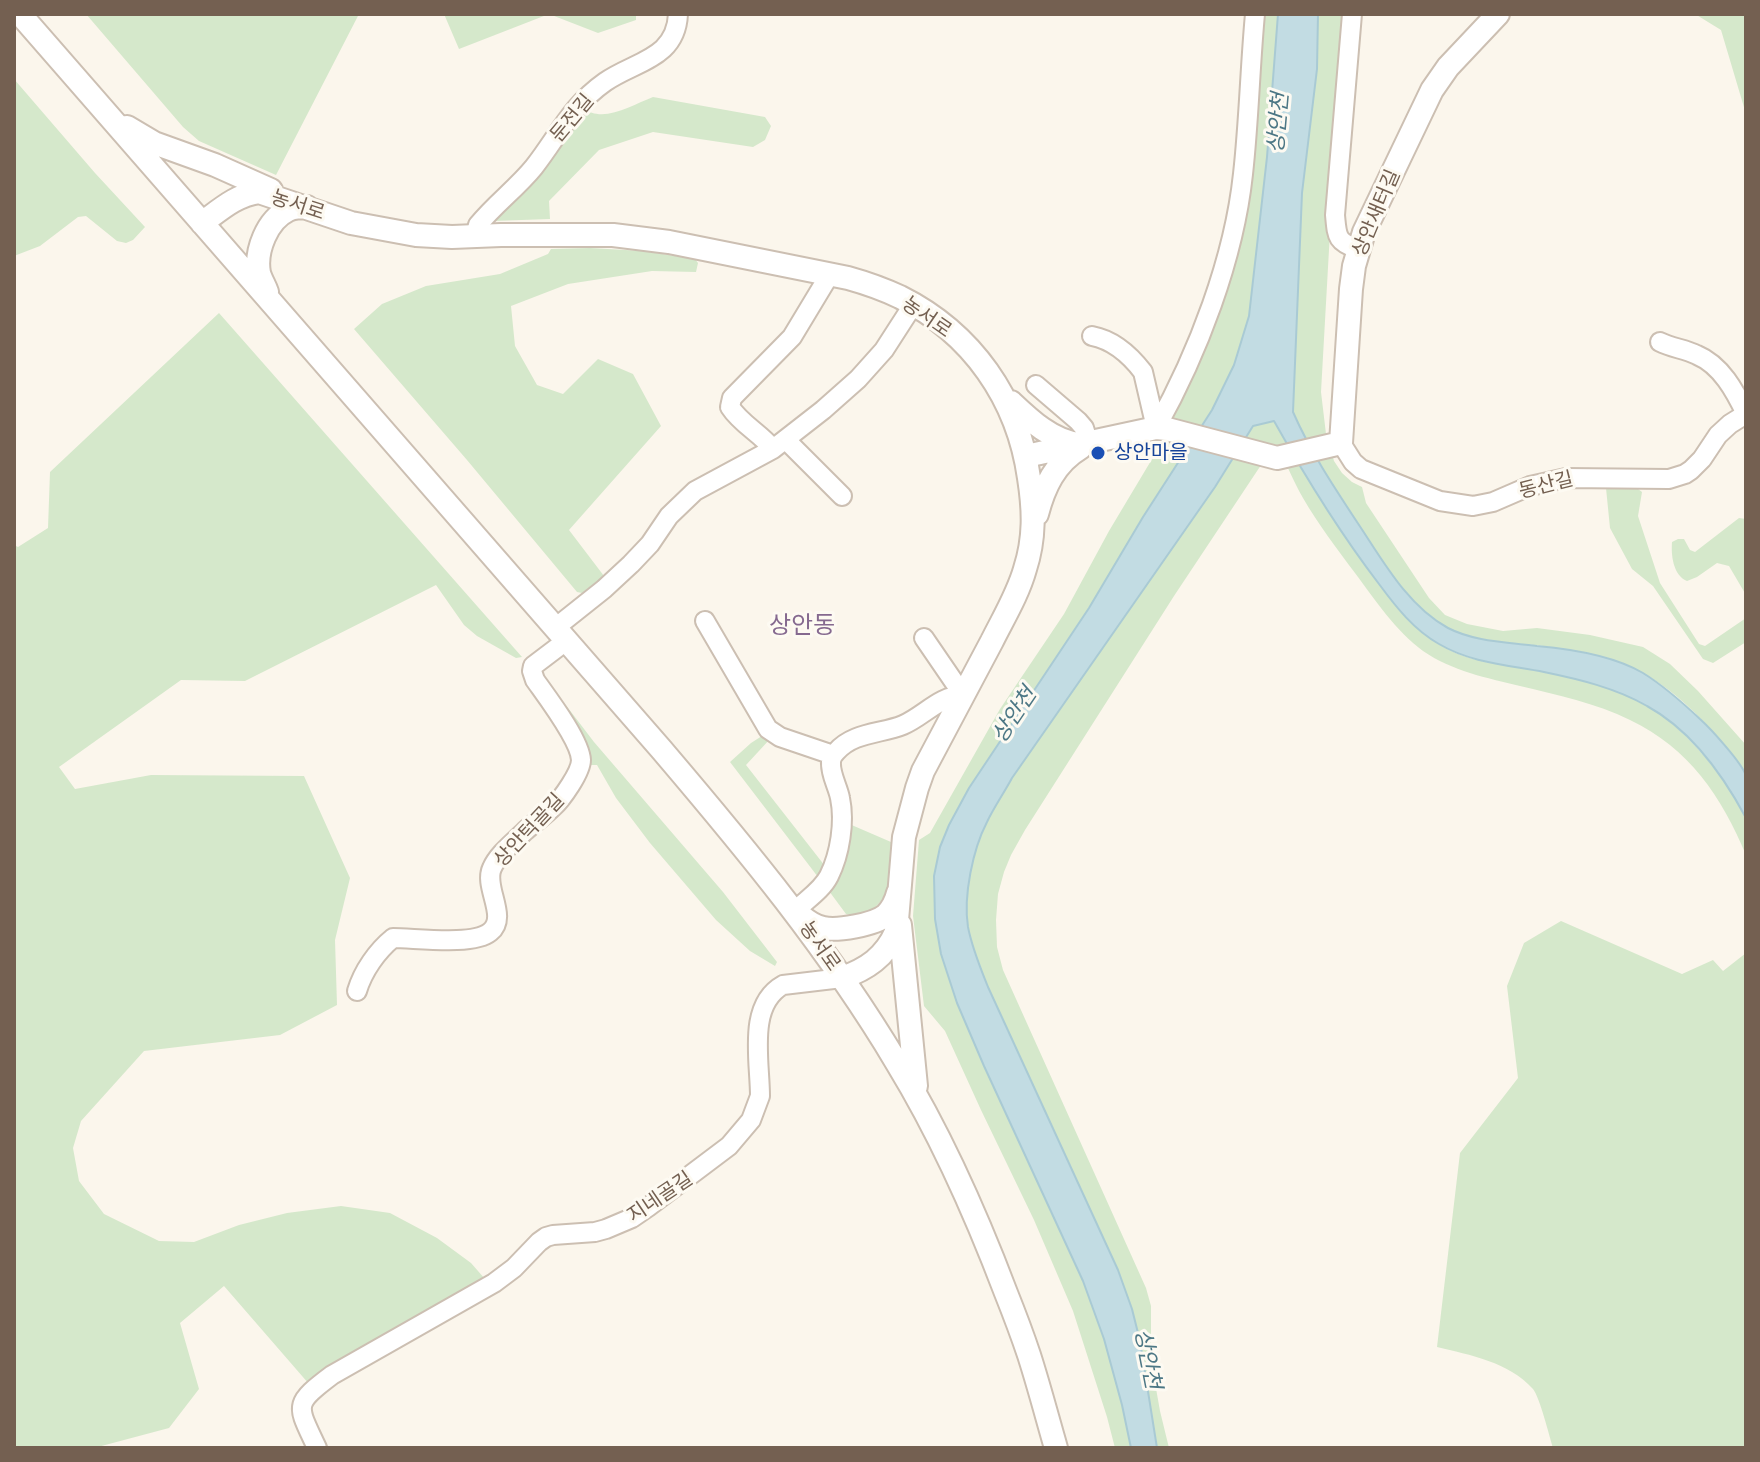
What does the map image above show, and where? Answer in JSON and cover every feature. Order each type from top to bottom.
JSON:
[{"type":"street","name":"농서로","points":[[20,14],[727,826],[795,911],[898,1064],[946,1153],[990,1250],[1029,1354],[1056,1448]]},
{"type":"street","name":"둔전길","points":[[475,236],[478,225],[533,168],[579,104],[606,81],[650,59],[669,42],[678,14]]},
{"type":"street","points":[[1162,429],[1216,294],[1226,257],[1243,174],[1255,14]]},
{"type":"street","points":[[1352,14],[1335,215],[1338,237],[1343,243],[1358,249]]},
{"type":"street","name":"상안새터길","points":[[1336,444],[1351,289],[1364,232],[1432,90],[1448,67],[1498,14]]},
{"type":"street","points":[[95,101],[114,118],[154,143],[215,165],[309,207]]},
{"type":"street","name":"농서로","points":[[202,223],[234,200],[259,192],[351,223],[416,235],[613,235],[669,242],[830,274],[874,286],[928,313],[959,339],[985,367],[1012,412],[1026,456],[1034,525],[1028,559],[1017,592],[923,771],[904,837],[896,932],[890,945],[869,966],[842,978]]},
{"type":"street","points":[[275,307],[259,273],[261,248],[275,220],[282,214],[297,207],[309,207]]},
{"type":"street","points":[[830,274],[792,337],[732,398],[730,407],[736,416],[758,433],[780,444],[842,496]]},
{"type":"street","name":"상안턱골길","points":[[357,991],[374,959],[393,938],[452,940],[481,937],[496,926],[490,884],[493,866],[560,799],[580,767],[581,760],[575,743],[535,680],[533,666],[650,544],[669,516],[695,491],[780,444],[870,367],[913,305]]},
{"type":"street","points":[[1092,336],[1113,343],[1143,372],[1162,429]]},
{"type":"street","points":[[1660,342],[1696,354],[1718,370],[1736,393],[1743,422]]},
{"type":"street","points":[[1036,385],[1084,428],[1086,444]]},
{"type":"street","points":[[1002,393],[1056,438],[1086,444]]},
{"type":"street","name":"동산길","points":[[1336,444],[1369,474],[1440,501],[1473,506],[1493,502],[1530,486],[1566,478],[1677,478],[1697,465],[1718,435],[1743,422]]},
{"type":"street","points":[[1026,456],[1162,429],[1275,456],[1336,444]]},
{"type":"street","points":[[1034,525],[1054,471],[1067,456],[1086,444]]},
{"type":"street","points":[[705,621],[768,729],[780,737],[833,755]]},
{"type":"street","points":[[900,888],[889,912],[868,923],[837,928],[819,927],[795,911],[829,877],[838,846],[842,825],[841,799],[831,769],[833,755],[854,739],[902,725],[948,698],[963,695],[924,638]]},
{"type":"street","points":[[898,911],[914,1079],[924,1110]]},
{"type":"street","name":"지네골길","points":[[317,1448],[304,1419],[303,1402],[311,1391],[332,1375],[494,1283],[546,1237],[595,1232],[632,1218],[729,1146],[751,1120],[758,1106],[758,1027],[768,997],[783,985],[842,978]]},
{"type":"green space","points":[[86,14],[359,14],[276,175],[199,141],[183,127]]},
{"type":"green space","points":[[444,14],[549,14],[459,49]]},
{"type":"green space","points":[[549,14],[636,14],[636,20],[598,33]]},
{"type":"green space","points":[[1260,14],[1278,14],[1267,157],[1249,316],[1234,365],[1212,410],[1089,608],[969,788],[940,847],[934,876],[941,954],[957,1003],[1083,1281],[1104,1339],[1131,1448],[1115,1448],[1073,1311],[1034,1220],[945,1031],[924,1006],[913,916],[919,840],[930,833],[1000,709],[1064,614],[1158,449],[1203,349],[1221,297]]},
{"type":"green space","points":[[1318,14],[1348,14],[1331,214],[1321,392],[1326,434],[1334,461],[1342,473],[1362,487],[1366,503],[1429,598],[1445,615],[1467,624],[1503,631],[1537,628],[1590,635],[1643,647],[1670,664],[1746,745],[1746,774],[1719,738],[1686,705],[1629,666],[1584,652],[1471,637],[1434,619],[1409,596],[1388,569],[1316,457],[1293,412],[1302,193],[1317,69]]},
{"type":"green space","points":[[1695,14],[1746,14],[1746,114],[1721,30]]},
{"type":"green space","points":[[14,79],[145,227],[133,240],[126,243],[117,241],[86,216],[78,217],[40,246],[14,256]]},
{"type":"green space","points":[[653,97],[765,117],[771,126],[765,140],[753,147],[653,132],[599,150],[549,201],[550,219],[493,221],[583,108],[608,114]]},
{"type":"green space","points":[[551,249],[643,251],[695,259],[698,263],[696,272],[652,271],[568,284],[511,306],[515,346],[537,385],[563,394],[598,359],[633,374],[661,426],[569,530],[604,576],[582,593],[577,592],[354,329],[382,304],[426,286],[500,274],[548,254]]},
{"type":"green space","points":[[219,313],[522,657],[516,658],[477,636],[464,625],[436,585],[245,681],[181,680],[59,767],[75,789],[151,775],[304,776],[350,878],[335,940],[337,1005],[280,1035],[144,1051],[81,1121],[73,1148],[79,1181],[104,1214],[159,1241],[194,1242],[239,1225],[287,1213],[341,1206],[390,1213],[437,1238],[471,1263],[485,1279],[309,1384],[224,1286],[180,1323],[199,1389],[169,1428],[94,1448],[14,1448],[14,545],[18,547],[48,528],[50,472]]},
{"type":"green space","points":[[1274,421],[1342,531],[1398,606],[1421,631],[1456,653],[1591,683],[1621,693],[1655,711],[1693,744],[1734,796],[1747,823],[1746,855],[1726,813],[1701,776],[1651,731],[1590,704],[1458,669],[1434,658],[1413,643],[1378,604],[1321,527],[1275,444],[1025,830],[1011,855],[998,894],[997,947],[1003,970],[1146,1288],[1151,1306],[1151,1360],[1169,1448],[1157,1448],[1132,1309],[1118,1270],[982,972],[968,927],[968,887],[982,833],[1012,778],[1215,487],[1253,426]]},
{"type":"green space","points":[[1634,486],[1642,492],[1638,516],[1660,583],[1699,644],[1705,646],[1746,618],[1746,642],[1713,663],[1703,659],[1653,586],[1632,569],[1610,528],[1606,488]]},
{"type":"green space","points":[[1739,518],[1746,519],[1746,595],[1729,566],[1717,563],[1697,577],[1687,581],[1682,578],[1674,564],[1672,542],[1684,539],[1690,550],[1695,552]]},
{"type":"green space","points":[[565,704],[723,892],[777,962],[775,966],[750,951],[716,920],[650,843],[616,798],[597,765],[588,765],[583,742]]},
{"type":"green space","points":[[765,734],[770,739],[746,765],[825,866],[818,877],[730,762]]},
{"type":"green space","points":[[847,823],[891,842],[887,889],[878,905],[858,916],[846,914],[829,891]]},
{"type":"green space","points":[[1561,921],[1682,974],[1713,960],[1723,971],[1746,953],[1746,1448],[1553,1448],[1536,1394],[1523,1380],[1488,1361],[1437,1347],[1460,1153],[1518,1078],[1507,986],[1524,943]]},
{"type":"water","name":"상안천","points":[[1278,14],[1318,14],[1317,69],[1302,193],[1293,412],[1316,457],[1388,569],[1409,596],[1434,619],[1469,636],[1592,654],[1643,673],[1673,694],[1700,719],[1744,770],[1747,781],[1746,818],[1727,786],[1692,741],[1647,706],[1623,694],[1583,681],[1464,655],[1421,632],[1392,601],[1351,545],[1274,421],[1253,426],[1215,487],[1012,778],[982,833],[968,887],[968,927],[982,972],[1118,1270],[1132,1309],[1157,1448],[1131,1448],[1104,1339],[1083,1281],[957,1003],[941,954],[935,919],[934,876],[940,847],[969,788],[1089,608],[1212,410],[1234,365],[1249,316],[1267,157]]},
{"type":"place","name":"상안마을","points":[[1098,453]]},
{"type":"district","name":"상안동","points":[[802,625]]}]
